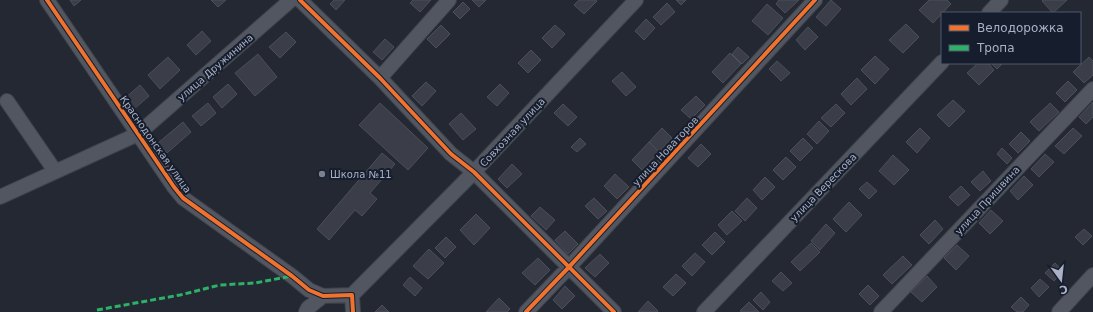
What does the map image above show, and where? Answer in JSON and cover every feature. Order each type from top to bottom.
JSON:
[{"type":"street","name":"Краснодонская улица","points":[[47,0],[183,198],[292,276],[309,290],[323,296],[352,295]]},
{"type":"street","name":"улица Дружинина","points":[[0,197],[138,134],[291,0]]},
{"type":"street","points":[[300,0],[380,78],[451,154],[474,172],[614,312]]},
{"type":"street","points":[[380,78],[449,0]]},
{"type":"street","name":"Совхозная улица","points":[[352,295],[474,172],[636,0]]},
{"type":"street","name":"улица Новаторов","points":[[526,312],[815,0]]},
{"type":"street","points":[[990,12],[1001,0]]},
{"type":"street","name":"улица Верескова","points":[[704,312],[941,63]]},
{"type":"street","name":"улица Пришвина","points":[[881,312],[1093,89]]},
{"type":"street","points":[[7,101],[55,171]]},
{"type":"street","points":[[1058,312],[1093,275]]},
{"type":"street","points":[[352,295],[353,312]]},
{"type":"street","points":[[305,311],[323,296]]},
{"type":"building","points":[[70,0],[81,0],[74,6]]},
{"type":"building","points":[[211,0],[226,0],[218,7]]},
{"type":"building","points":[[334,0],[345,0],[336,10],[330,4]]},
{"type":"building","points":[[413,0],[431,0],[420,12],[410,3]]},
{"type":"building","points":[[472,0],[486,0],[479,7]]},
{"type":"building","points":[[579,0],[597,1],[584,14],[574,5]]},
{"type":"building","points":[[676,0],[686,0],[681,5]]},
{"type":"building","points":[[779,0],[799,0],[785,13],[776,4]]},
{"type":"building","points":[[831,0],[841,9],[826,26],[816,17]]},
{"type":"building","points":[[929,0],[947,0],[951,4],[943,12],[941,12],[941,15],[933,23],[919,10]]},
{"type":"building","points":[[1067,0],[1054,12],[1052,12],[1042,1]]},
{"type":"building","points":[[463,2],[470,9],[460,19],[453,12]]},
{"type":"building","points":[[667,3],[675,12],[661,25],[653,17]]},
{"type":"building","points":[[767,4],[783,18],[768,35],[752,21]]},
{"type":"building","points":[[646,19],[655,28],[644,40],[635,31]]},
{"type":"building","points":[[906,24],[919,37],[903,53],[889,40]]},
{"type":"building","points":[[441,25],[450,34],[436,48],[427,39]]},
{"type":"building","points":[[555,25],[565,34],[552,48],[542,38]]},
{"type":"building","points":[[808,27],[818,37],[805,50],[796,40]]},
{"type":"building","points":[[202,31],[211,41],[196,55],[187,45]]},
{"type":"building","points":[[286,32],[296,42],[280,58],[269,47]]},
{"type":"building","points":[[385,39],[394,47],[382,60],[373,52]]},
{"type":"building","points":[[738,47],[749,57],[742,64],[732,54]]},
{"type":"building","points":[[531,50],[541,60],[528,73],[518,63]]},
{"type":"building","points":[[730,53],[741,64],[723,83],[712,72]]},
{"type":"building","points":[[258,54],[277,77],[255,96],[235,73]]},
{"type":"building","points":[[875,56],[889,69],[875,84],[861,70]]},
{"type":"building","points":[[168,57],[180,70],[160,89],[148,75]]},
{"type":"building","points":[[1089,57],[1093,61],[1093,75],[1084,83],[1073,72]]},
{"type":"building","points":[[777,61],[790,73],[781,81],[769,69]]},
{"type":"building","points":[[977,64],[989,64],[994,70],[979,85],[967,73]]},
{"type":"building","points":[[992,64],[1002,64],[997,69]]},
{"type":"building","points":[[622,72],[636,87],[626,96],[612,81]]},
{"type":"building","points":[[857,78],[867,89],[851,105],[841,94]]},
{"type":"building","points":[[1068,81],[1077,90],[1065,102],[1056,93]]},
{"type":"building","points":[[426,82],[436,91],[422,106],[412,96]]},
{"type":"building","points":[[228,84],[237,94],[222,108],[213,97]]},
{"type":"building","points":[[500,84],[509,93],[497,106],[487,97]]},
{"type":"building","points":[[140,85],[149,96],[133,110],[123,100]]},
{"type":"building","points":[[696,96],[705,105],[691,119],[681,110]]},
{"type":"building","points":[[953,100],[965,111],[949,127],[937,115]]},
{"type":"building","points":[[1093,102],[1093,117],[1086,124],[1079,117]]},
{"type":"building","points":[[208,103],[216,113],[201,126],[192,116]]},
{"type":"building","points":[[380,103],[428,148],[408,170],[359,125]]},
{"type":"building","points":[[1050,103],[1059,112],[1039,131],[1030,122]]},
{"type":"building","points":[[563,104],[577,117],[568,126],[554,113]]},
{"type":"building","points":[[836,104],[845,113],[831,127],[821,118]]},
{"type":"building","points":[[461,113],[476,129],[463,140],[449,124]]},
{"type":"building","points":[[819,121],[829,131],[817,144],[807,134]]},
{"type":"building","points":[[183,122],[191,132],[167,153],[158,143]]},
{"type":"building","points":[[662,128],[672,138],[659,152],[649,142]]},
{"type":"building","points":[[920,128],[930,138],[917,153],[906,142]]},
{"type":"building","points":[[1073,128],[1082,136],[1064,154],[1055,146]]},
{"type":"building","points":[[1021,132],[1030,141],[1018,153],[1009,144]]},
{"type":"building","points":[[580,138],[586,144],[577,152],[571,147]]},
{"type":"building","points":[[803,138],[813,148],[800,161],[790,151]]},
{"type":"building","points":[[649,142],[659,152],[642,170],[632,160]]},
{"type":"building","points":[[701,144],[711,154],[698,167],[688,158]]},
{"type":"building","points":[[1002,148],[1012,158],[1007,164],[997,154]]},
{"type":"building","points":[[382,153],[395,164],[370,193],[377,199],[362,216],[355,210],[329,240],[317,229]]},
{"type":"building","points":[[1045,154],[1054,162],[1039,177],[1031,169]]},
{"type":"building","points":[[893,155],[909,170],[894,185],[879,171]]},
{"type":"building","points":[[786,157],[796,167],[783,180],[773,170]]},
{"type":"building","points":[[512,164],[522,174],[507,188],[498,179]]},
{"type":"building","points":[[983,171],[991,181],[980,191],[971,182]]},
{"type":"building","points":[[615,174],[629,187],[617,199],[604,186]]},
{"type":"building","points":[[1024,176],[1033,185],[1018,200],[1010,191]]},
{"type":"building","points":[[765,177],[775,187],[762,200],[753,190]]},
{"type":"building","points":[[867,182],[877,191],[869,199],[859,189]]},
{"type":"building","points":[[961,186],[970,195],[958,206],[949,197]]},
{"type":"building","points":[[594,198],[607,211],[598,219],[585,206]]},
{"type":"building","points":[[747,198],[757,208],[745,221],[735,211]]},
{"type":"building","points":[[849,202],[862,215],[846,232],[833,219]]},
{"type":"building","points":[[540,207],[555,220],[546,230],[531,216]]},
{"type":"building","points":[[991,210],[1003,221],[990,234],[979,223]]},
{"type":"building","points":[[732,211],[742,221],[727,235],[718,225]]},
{"type":"building","points":[[476,214],[490,228],[474,245],[460,230]]},
{"type":"building","points":[[935,220],[943,229],[929,244],[920,235]]},
{"type":"building","points":[[826,224],[835,233],[820,250],[811,241]]},
{"type":"building","points":[[1084,229],[1092,236],[1083,245],[1075,237]]},
{"type":"building","points":[[565,231],[578,244],[568,254],[555,240]]},
{"type":"building","points":[[715,232],[725,242],[712,255],[702,245]]},
{"type":"building","points":[[446,237],[456,247],[445,258],[435,248]]},
{"type":"building","points":[[811,243],[820,252],[800,271],[791,262]]},
{"type":"building","points":[[957,245],[969,256],[956,270],[944,258]]},
{"type":"building","points":[[429,249],[444,263],[428,279],[413,266]]},
{"type":"building","points":[[695,253],[705,262],[692,276],[682,266]]},
{"type":"building","points":[[600,254],[609,263],[595,277],[585,268]]},
{"type":"building","points":[[903,256],[912,265],[892,284],[883,275]]},
{"type":"building","points":[[538,258],[550,270],[535,285],[522,273]]},
{"type":"building","points":[[1055,263],[1063,271],[1054,281],[1045,273]]},
{"type":"building","points":[[781,272],[792,283],[783,291],[772,281]]},
{"type":"building","points":[[676,274],[686,283],[673,296],[663,287]]},
{"type":"building","points":[[927,276],[937,287],[922,302],[911,292]]},
{"type":"building","points":[[410,277],[422,288],[415,296],[403,285]]},
{"type":"building","points":[[1040,279],[1049,287],[1039,297],[1031,288]]},
{"type":"building","points":[[868,285],[879,296],[870,305],[859,294]]},
{"type":"building","points":[[565,286],[575,296],[562,309],[553,300]]},
{"type":"building","points":[[761,292],[770,302],[763,310],[753,300]]},
{"type":"building","points":[[1021,297],[1029,305],[1023,312],[1017,312],[1011,307]]},
{"type":"building","points":[[499,298],[510,309],[507,312],[486,312]]},
{"type":"building","points":[[648,301],[658,311],[638,312]]},
{"type":"building","points":[[749,302],[759,312],[740,311]]},
{"type":"building","points":[[382,305],[389,312],[375,312]]},
{"type":"marked path","points":[[97,310],[180,295],[220,285],[255,283],[292,276]]},
{"type":"cycle path","points":[[47,0],[183,198],[292,276],[309,290],[323,296],[352,295],[353,312]]},
{"type":"cycle path","points":[[300,0],[380,78],[451,154],[474,172],[614,312]]},
{"type":"cycle path","points":[[526,312],[815,0]]},
{"type":"place","name":"Школа №11","points":[[322,174]]}]
